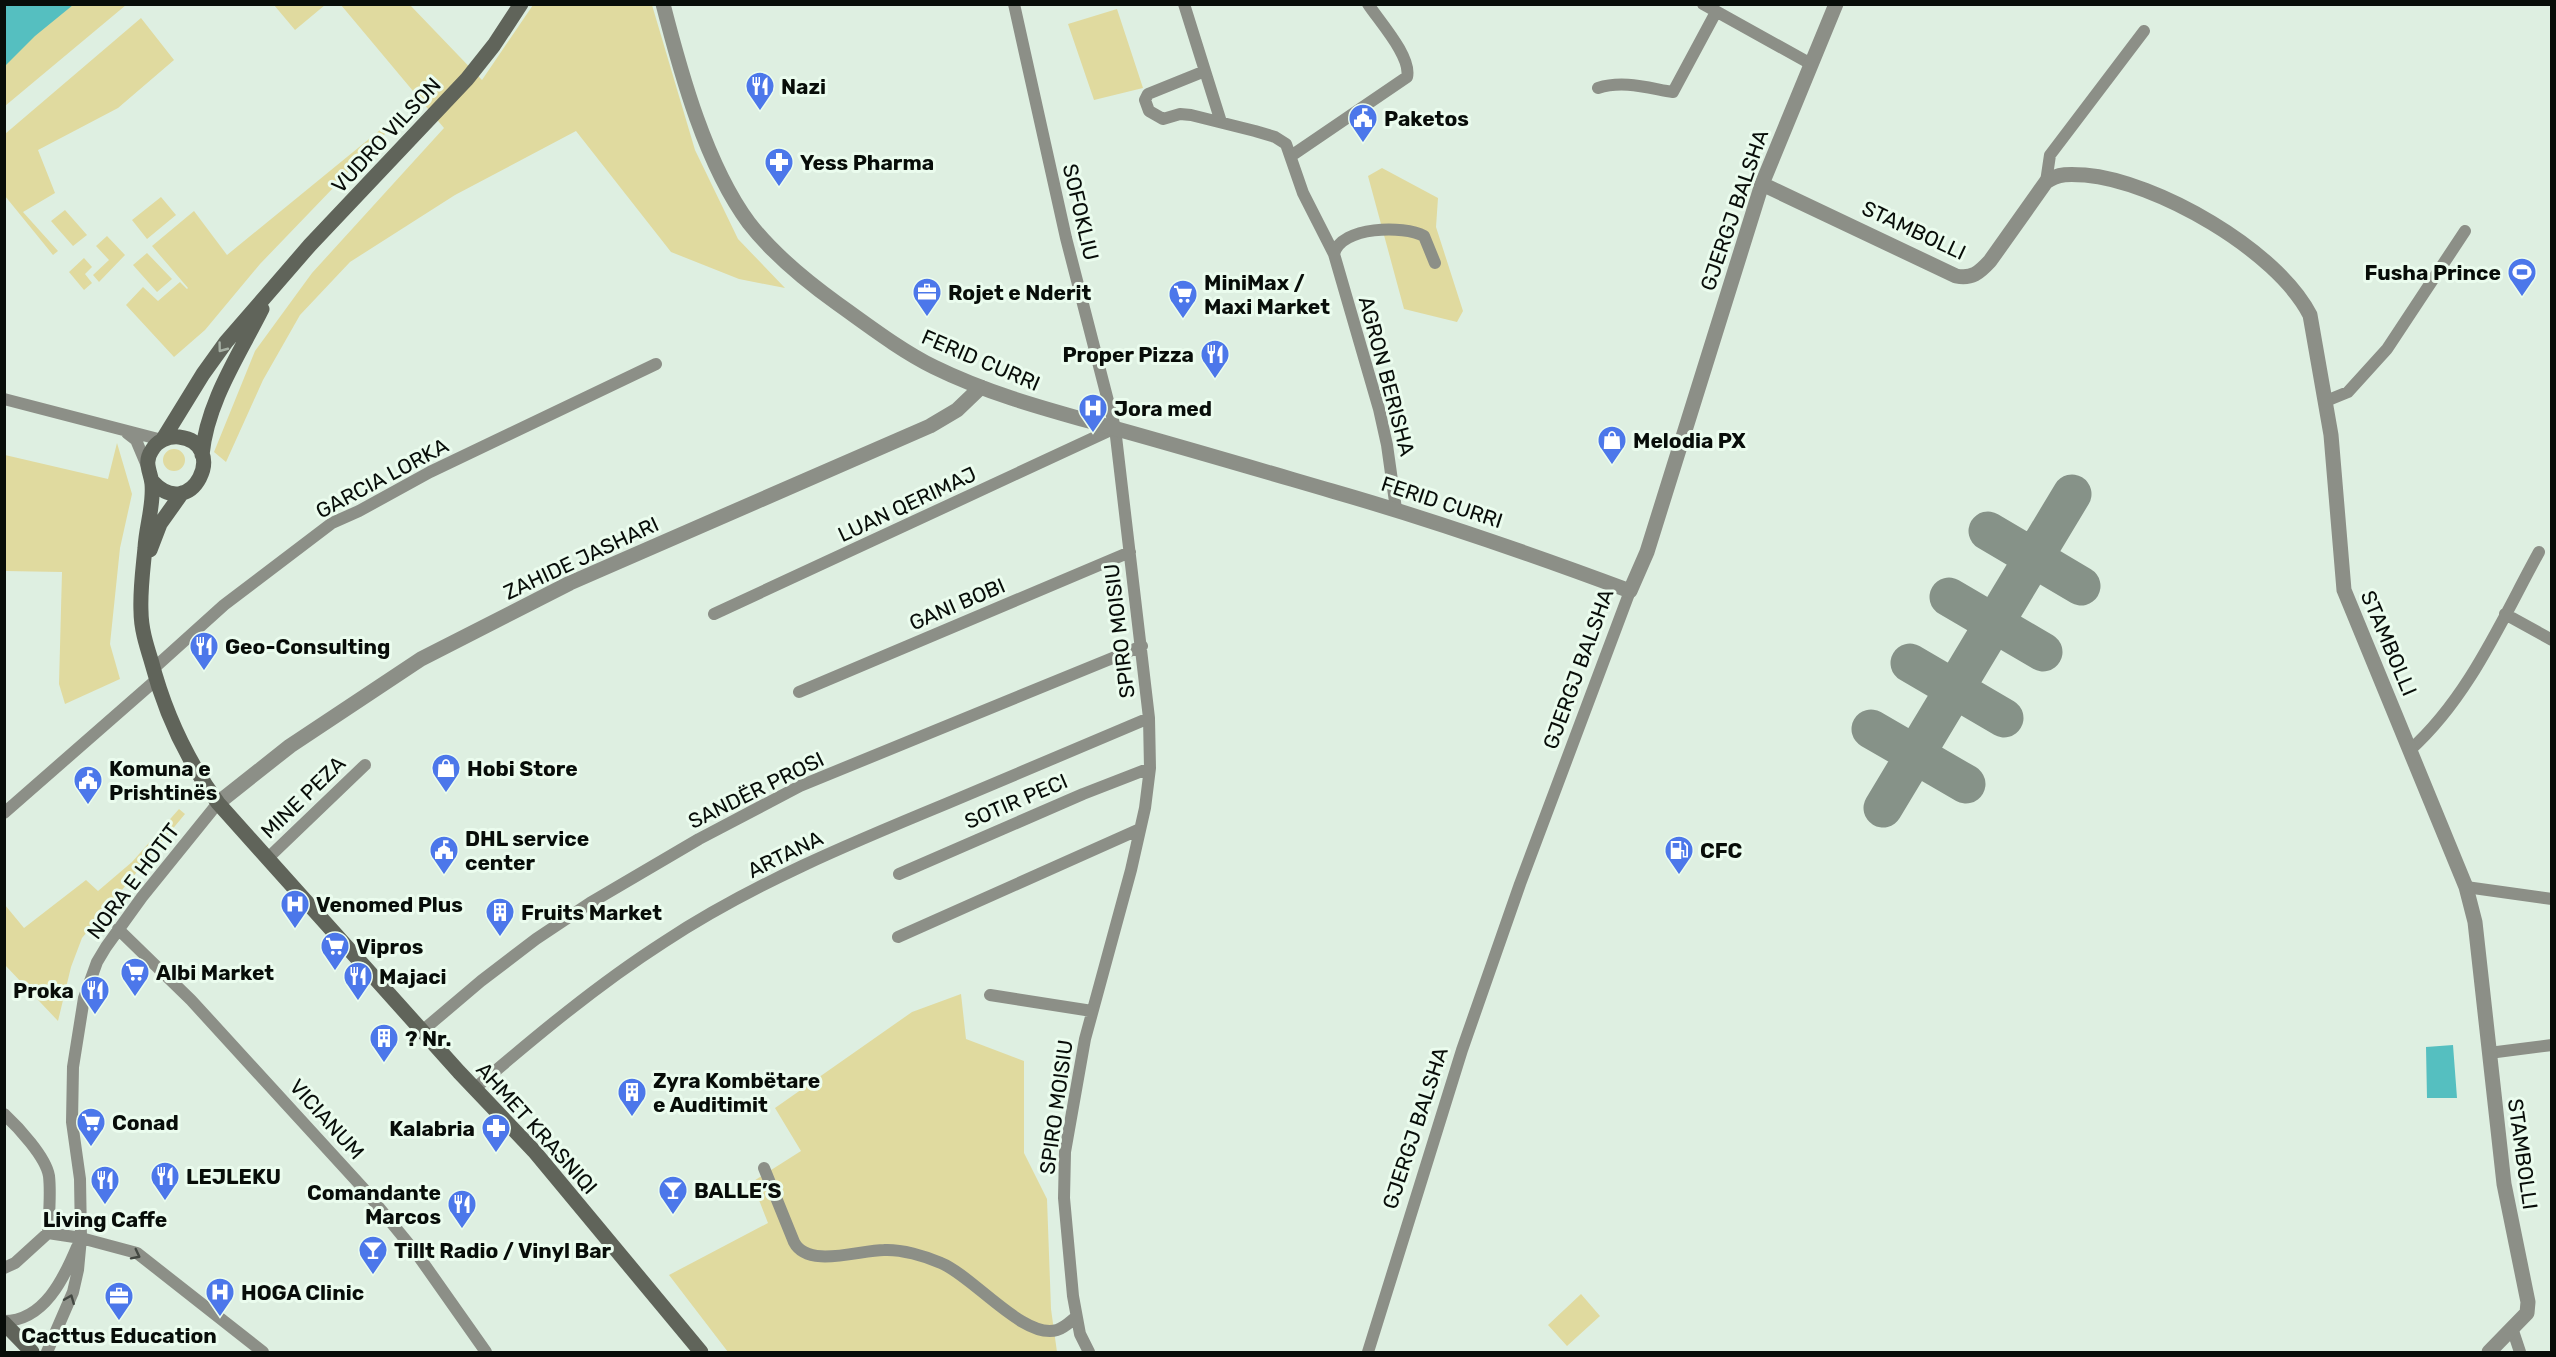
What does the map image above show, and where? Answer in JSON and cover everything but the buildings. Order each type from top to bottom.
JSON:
[{"type":"main road","name":"VUDRO VILSON","points":[[162,440],[226,342],[303,251],[467,79],[495,45],[521,4]]},
{"type":"main road","name":"VUDRO VILSON","points":[[202,455],[214,404],[273,287]]},
{"type":"main road","points":[[147,466],[151,451],[162,440],[182,437],[198,447],[202,455],[204,465],[198,483],[182,493],[165,492],[152,482]]},
{"type":"main road","name":"AHMET KRASNIQI","points":[[147,466],[152,482],[141,612],[143,632],[168,717],[183,749],[218,803],[474,1089],[534,1151],[701,1353]]},
{"type":"main road","name":"AHMET KRASNIQI","points":[[144,567],[160,524],[182,493]]},
{"type":"main road","points":[[4,1322],[32,1353]]},
{"type":"street","name":"FERID CURRI","points":[[663,4],[691,100],[708,146],[735,201],[762,239],[828,297],[884,337],[934,367],[1027,405],[1396,509],[1507,545],[1630,591]]},
{"type":"street","name":"SOFOKLIU","points":[[1014,4],[1066,238],[1115,428]]},
{"type":"street","points":[[1184,4],[1221,122]]},
{"type":"street","points":[[1291,156],[1407,76],[1409,69],[1404,56],[1368,4]]},
{"type":"street","points":[[1703,4],[1811,64]]},
{"type":"street","name":"GJERGJ BALSHA","points":[[1368,1353],[1465,1040],[1524,872],[1630,591],[1647,552],[1762,184],[1836,4]]},
{"type":"street","points":[[1599,88],[1611,84],[1628,84],[1672,92],[1716,12]]},
{"type":"street","name":"STAMBOLLI","points":[[1762,184],[1956,276],[1972,276],[1980,272],[1990,261],[2046,182],[2050,155],[2144,31]]},
{"type":"street","name":"AGRON BERISHA","points":[[1205,71],[1148,94],[1145,99],[1149,111],[1163,119],[1180,114],[1221,122],[1275,137],[1286,144],[1303,193],[1334,254],[1379,410],[1387,445],[1396,509]]},
{"type":"street","name":"STAMBOLLI","points":[[2046,182],[2060,175],[2099,176],[2121,180],[2198,214],[2256,254],[2295,293],[2310,315],[2331,435],[2344,590],[2466,887],[2475,922],[2508,1210],[2528,1302],[2527,1313],[2490,1353]]},
{"type":"street","points":[[1334,254],[1335,248],[1351,237],[1383,228],[1424,236],[1435,263]]},
{"type":"street","points":[[2326,401],[2348,392],[2387,349],[2465,231]]},
{"type":"street","name":"GARCIA LORKA","points":[[4,813],[154,674],[224,605],[332,523],[656,364]]},
{"type":"street","name":"ZAHIDE JASHARI","points":[[218,803],[290,746],[421,659],[570,583],[930,426],[957,410],[981,387]]},
{"type":"street","points":[[4,399],[162,440]]},
{"type":"street","name":"SPIRO MOISIU","points":[[1089,1353],[1076,1317],[1063,1176],[1075,1089],[1092,1011],[1140,829],[1150,768],[1149,718],[1142,646],[1115,428]]},
{"type":"street","name":"LUAN QERIMAJ","points":[[714,614],[1115,428]]},
{"type":"street","points":[[126,432],[136,440],[147,466]]},
{"type":"street","name":"GANI BOBI","points":[[799,692],[1130,552]]},
{"type":"street","points":[[2410,750],[2439,721],[2452,704],[2539,552]]},
{"type":"street","points":[[2505,614],[2552,640]]},
{"type":"street","name":"SANDËR PROSI","points":[[422,1031],[481,981],[536,939],[590,903],[699,839],[800,786],[1142,646]]},
{"type":"street","name":"ARTANA","points":[[474,1089],[572,1009],[664,942],[708,916],[806,864],[1149,718]]},
{"type":"street","name":"MINE PEZA","points":[[268,858],[365,765]]},
{"type":"street","name":"SOTIR PECI","points":[[899,874],[1072,798],[1150,768]]},
{"type":"street","name":"NORA E HOTIT","points":[[47,1353],[73,1292],[78,1270],[81,1238],[80,1179],[72,1122],[73,1067],[84,998],[97,962],[118,929],[218,803]]},
{"type":"street","points":[[898,938],[1140,829]]},
{"type":"street","points":[[2466,887],[2552,899]]},
{"type":"street","name":"VICIANUM","points":[[118,929],[191,1000],[363,1188],[417,1254],[486,1353]]},
{"type":"street","points":[[990,996],[1092,1011]]},
{"type":"street","points":[[2489,1053],[2552,1045]]},
{"type":"street","points":[[4,1114],[16,1124],[44,1163],[49,1175],[48,1233],[15,1263],[4,1269]]},
{"type":"street","points":[[764,1168],[794,1242],[798,1250],[806,1254],[831,1256],[885,1250],[914,1255],[941,1263],[963,1274],[1012,1315],[1037,1328],[1058,1330],[1076,1317]]},
{"type":"street","points":[[48,1233],[81,1238],[137,1253],[263,1353]]},
{"type":"street","name":"NORA E HOTIT","points":[[4,1322],[26,1316],[40,1307],[55,1291],[81,1238]]},
{"type":"street","points":[[2512,1328],[2520,1353]]},
{"type":"shaded area","points":[[5,5],[126,5],[5,106]]},
{"type":"shaded area","points":[[274,5],[325,5],[295,30]]},
{"type":"shaded area","points":[[341,5],[410,5],[482,80],[533,5],[652,5],[695,150],[738,239],[785,288],[739,279],[671,252],[576,131],[455,195],[350,262],[300,315],[263,380],[226,462],[214,452],[255,351],[312,273],[444,128]]},
{"type":"shaded area","points":[[1117,9],[1143,88],[1094,100],[1068,24]]},
{"type":"shaded area","points":[[141,18],[174,60],[118,108],[38,150],[55,193],[23,212],[58,251],[53,255],[5,196],[5,134]]},
{"type":"shaded area","points":[[380,130],[385,131],[385,134],[260,264],[205,330],[174,357],[126,305],[143,287],[158,301],[180,282],[188,288],[152,246],[194,211],[227,255]]},
{"type":"shaded area","points":[[1382,168],[1438,198],[1436,227],[1463,311],[1457,322],[1404,309],[1368,176]]},
{"type":"shaded area","points":[[161,197],[176,215],[147,239],[132,220]]},
{"type":"shaded area","points":[[65,210],[87,235],[73,246],[51,221]]},
{"type":"shaded area","points":[[107,236],[125,255],[99,282],[93,275],[109,260],[96,246]]},
{"type":"shaded area","points":[[147,253],[172,279],[157,292],[133,265]]},
{"type":"shaded area","points":[[84,258],[92,267],[85,274],[92,283],[84,290],[69,272]]},
{"type":"shaded area","points":[[117,443],[132,494],[120,548],[110,644],[120,679],[65,704],[59,684],[62,572],[5,571],[5,455],[108,479]]},
{"type":"shaded area","points":[[174,449],[184,456],[185,460],[178,470],[174,471],[164,464],[163,460],[170,450]]},
{"type":"shaded area","points":[[179,809],[185,814],[82,938],[71,967],[58,1021],[5,965],[5,905],[24,928],[86,880],[98,891],[132,862]]},
{"type":"shaded area","points":[[961,994],[966,1039],[1024,1061],[1024,1153],[1047,1199],[1051,1309],[1057,1352],[728,1352],[669,1275],[768,1223],[752,1182],[801,1151],[775,1108],[912,1012]]},
{"type":"shaded area","points":[[1581,1294],[1600,1316],[1567,1346],[1548,1325]]},
{"type":"water","points":[[5,4],[73,5],[35,36],[5,66]]},
{"type":"water","points":[[2453,1045],[2457,1098],[2427,1098],[2426,1047]]},
{"type":"taxiway","points":[[1883,808],[2072,494]]},
{"type":"taxiway","points":[[1988,531],[2081,586]]},
{"type":"taxiway","points":[[1949,597],[2043,652]]},
{"type":"taxiway","points":[[1910,663],[2004,718]]},
{"type":"taxiway","points":[[1871,729],[1966,784]]},
{"type":"place","name":"Nazi","points":[[760,112]]},
{"type":"place","name":"Paketos","points":[[1363,144]]},
{"type":"place","name":"Yess Pharma","points":[[779,188]]},
{"type":"place","name":"Fusha Prince","points":[[2522,298]]},
{"type":"place","name":"Rojet e Nderit","points":[[927,318]]},
{"type":"place","name":"MiniMax / Maxi Market","points":[[1183,320]]},
{"type":"place","name":"Proper Pizza","points":[[1215,380]]},
{"type":"place","name":"Jora med","points":[[1093,434]]},
{"type":"place","name":"Melodia PX","points":[[1612,466]]},
{"type":"place","name":"Geo-Consulting","points":[[204,672]]},
{"type":"place","name":"Hobi Store","points":[[446,794]]},
{"type":"place","name":"Komuna e Prishtinës","points":[[88,806]]},
{"type":"place","name":"DHL service center","points":[[444,876]]},
{"type":"place","name":"CFC","points":[[1679,876]]},
{"type":"place","name":"Venomed Plus","points":[[295,930]]},
{"type":"place","name":"Fruits Market","points":[[500,938]]},
{"type":"place","name":"Vipros","points":[[335,972]]},
{"type":"place","name":"Albi Market","points":[[135,998]]},
{"type":"place","name":"Majaci","points":[[358,1002]]},
{"type":"place","name":"Proka","points":[[95,1016]]},
{"type":"place","name":"? Nr.","points":[[384,1064]]},
{"type":"place","name":"Zyra Kombëtare e Auditimit","points":[[632,1118]]},
{"type":"place","name":"Conad","points":[[91,1148]]},
{"type":"place","name":"Kalabria","points":[[496,1154]]},
{"type":"place","name":"LEJLEKU","points":[[165,1202]]},
{"type":"place","name":"Living Caffe","points":[[105,1206]]},
{"type":"place","name":"BALLE’S","points":[[673,1216]]},
{"type":"place","name":"Comandante Marcos","points":[[462,1230]]},
{"type":"place","name":"Tillt Radio / Vinyl Bar","points":[[373,1276]]},
{"type":"place","name":"HOGA Clinic","points":[[220,1318]]},
{"type":"place","name":"Cacttus Education","points":[[119,1322]]}]
